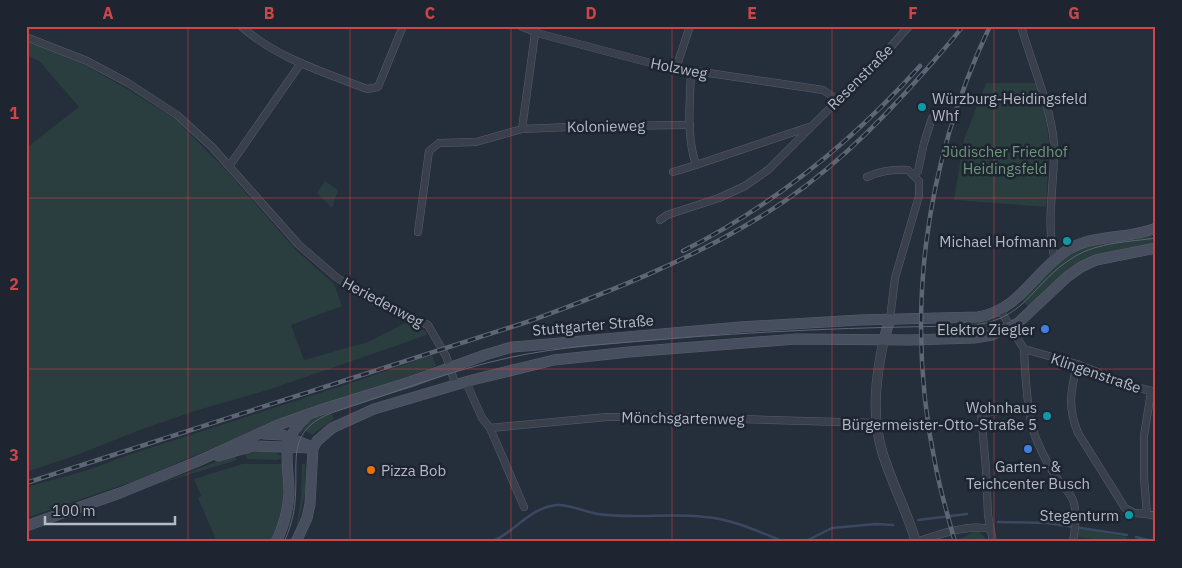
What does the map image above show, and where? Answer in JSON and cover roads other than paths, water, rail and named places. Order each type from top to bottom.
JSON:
[{"type":"main road","name":"Stuttgarter Straße","points":[[26,526],[120,493],[196,462],[231,445],[259,435],[278,425],[503,350],[526,346],[740,327],[890,319],[978,317],[1000,310],[1021,295],[1066,251],[1086,241],[1137,234],[1156,228]]},
{"type":"main road","name":"Stuttgarter Straße","points":[[259,435],[274,433],[288,442],[313,448],[317,441],[341,423],[374,409],[554,360],[796,340],[974,338],[992,335],[1010,328],[1028,315],[1067,277],[1081,267],[1096,260],[1156,248]]},
{"type":"main road","points":[[884,339],[890,319]]},
{"type":"main road","name":"Stuttgarter Straße","points":[[288,442],[299,424],[309,415]]},
{"type":"main road","name":"Stuttgarter Straße","points":[[196,462],[252,446],[288,442]]},
{"type":"main road","points":[[276,542],[283,529],[287,512],[288,442]]},
{"type":"main road","points":[[296,542],[307,518],[310,504],[313,448]]},
{"type":"street","points":[[241,26],[266,44],[301,63],[367,89],[378,87],[403,26]]},
{"type":"street","name":"Holzweg","points":[[521,26],[676,68],[823,90],[838,100]]},
{"type":"street","points":[[676,68],[690,26]]},
{"type":"street","name":"Resenstraße","points":[[660,220],[667,215],[719,198],[746,186],[768,170],[810,127],[866,75],[909,26]]},
{"type":"street","points":[[1021,26],[1048,114],[1054,144],[1050,244],[1055,260]]},
{"type":"street","points":[[522,129],[537,30]]},
{"type":"street","name":"Heriedenweg","points":[[26,37],[87,61],[128,83],[177,116],[230,165],[300,245],[336,277],[370,299],[428,325],[461,384]]},
{"type":"street","points":[[230,165],[301,63]]},
{"type":"street","points":[[691,71],[690,125],[692,151],[696,165]]},
{"type":"street","points":[[914,175],[918,170],[932,118]]},
{"type":"street","name":"Kolonieweg","points":[[418,232],[429,151],[439,143],[476,142],[522,129],[690,125]]},
{"type":"street","points":[[673,172],[810,127]]},
{"type":"street","points":[[867,176],[875,173],[908,170],[919,181],[919,196],[895,278],[890,319]]},
{"type":"street","points":[[1000,310],[1024,349],[1029,408],[1036,439],[1047,463],[1070,493],[1074,502],[1075,525],[1073,542]]},
{"type":"street","points":[[884,339],[876,385],[876,423],[882,451],[916,542],[970,528],[990,529]]},
{"type":"street","name":"Klingenstraße","points":[[1024,349],[1077,364],[1095,371],[1114,382],[1154,392]]},
{"type":"street","points":[[1077,364],[1070,398],[1073,422],[1078,433],[1125,508],[1134,513],[1156,516]]},
{"type":"street","points":[[461,384],[490,428],[524,507]]},
{"type":"street","points":[[1147,514],[1144,478],[1144,436],[1154,392]]},
{"type":"street","points":[[993,542],[990,529],[981,413],[1029,408]]},
{"type":"street","name":"Mönchsgartenweg","points":[[490,428],[616,417],[876,423]]},
{"type":"waterway","points":[[491,542],[500,538],[530,515],[547,507],[557,505],[611,515],[715,518],[746,526],[785,542]]},
{"type":"waterway","points":[[918,520],[967,514]]},
{"type":"waterway","points":[[998,522],[1047,523],[1127,535]]},
{"type":"waterway","points":[[804,542],[832,528],[876,524],[893,525]]},
{"type":"waterway","points":[[1136,537],[1156,542]]},
{"type":"tram line","points":[[284,542],[294,511],[296,461],[300,439],[316,421],[331,413],[489,362],[547,351],[601,344],[732,334],[848,328],[965,326],[986,323],[1015,310],[1059,268],[1083,252],[1103,245],[1156,238]]},
{"type":"railway","points":[[26,483],[530,321],[648,275],[705,248],[783,202],[848,151],[887,113],[963,26]]},
{"type":"railway","points":[[955,542],[938,477],[926,411],[922,355],[922,298],[926,242],[935,187],[949,132],[967,79],[990,26]]},
{"type":"railway","points":[[683,251],[749,213],[810,170],[867,120],[920,66]]},
{"type":"place","name":"Würzburg-Heidingsfeld Whf","points":[[922,107]]},
{"type":"place","name":"Michael Hofmann","points":[[1067,241]]},
{"type":"place","name":"Elektro Ziegler","points":[[1045,329]]},
{"type":"place","name":"Wohnhaus Bürgermeister-Otto-Straße 5","points":[[1047,416]]},
{"type":"place","name":"Garten- & Teichcenter Busch","points":[[1028,449]]},
{"type":"place","name":"Pizza Bob","points":[[371,470]]},
{"type":"place","name":"Stegenturm","points":[[1129,515]]},
{"type":"park label","name":"Jüdischer Friedhof Heidingsfeld","points":[[1005,160]]}]
